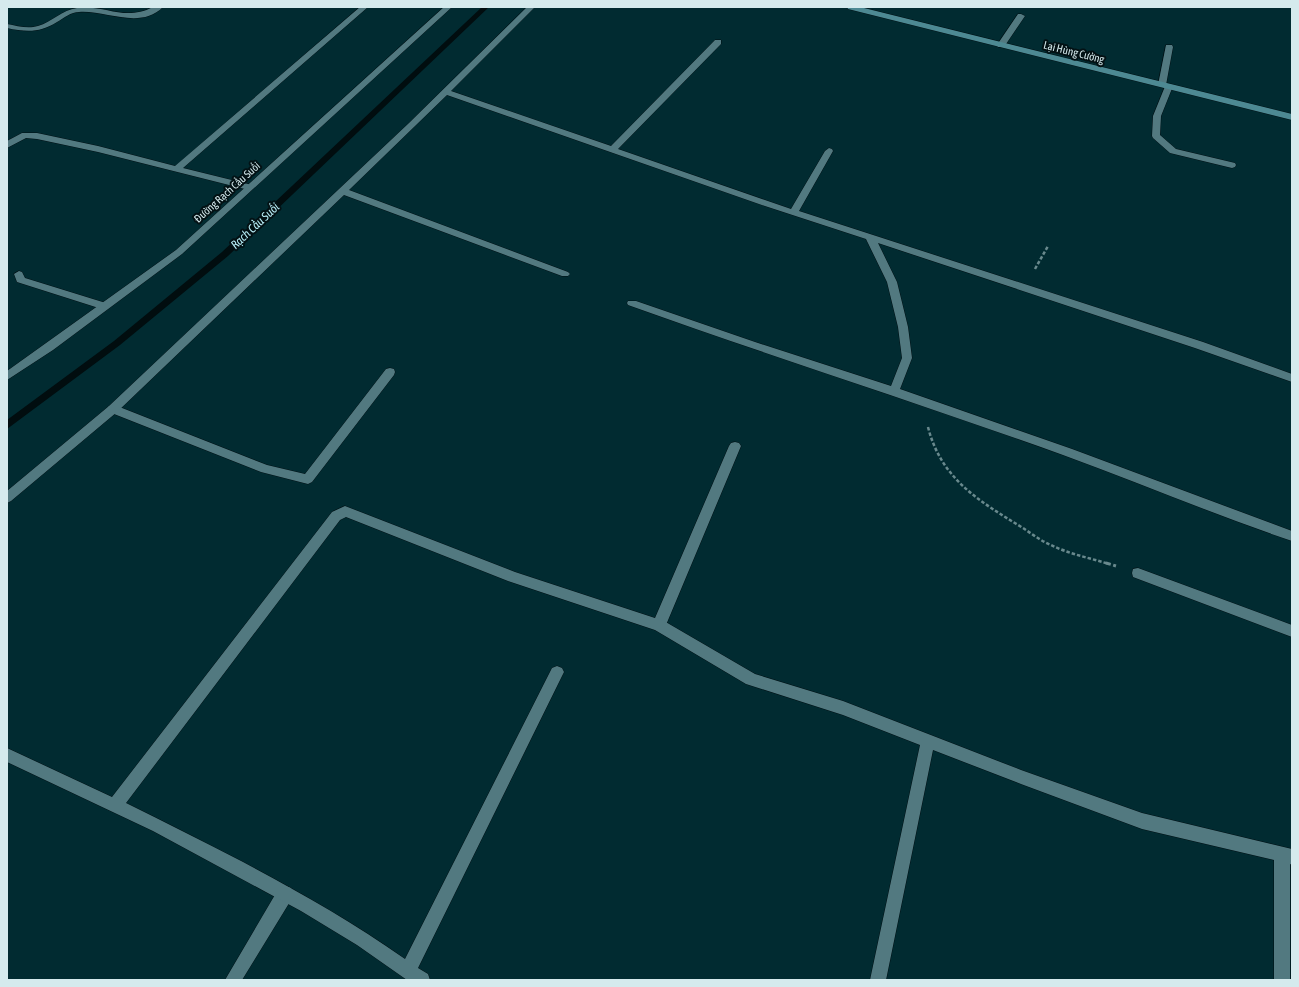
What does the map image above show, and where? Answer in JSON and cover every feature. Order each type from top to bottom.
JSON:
[{"type":"street","points":[[7,26],[33,29],[43,28],[62,15],[77,10],[139,16],[147,14],[159,7]]},
{"type":"street","points":[[177,168],[364,7]]},
{"type":"street","name":"Đường Rạch Cầu Suối","points":[[7,376],[179,252],[448,7]]},
{"type":"street","points":[[7,498],[113,409],[447,92],[531,7]]},
{"type":"street","name":"Lại Hùng Cường","points":[[851,7],[1292,116]]},
{"type":"street","points":[[1001,45],[1021,16]]},
{"type":"street","points":[[613,149],[718,42]]},
{"type":"street","points":[[1169,47],[1166,86],[1157,116],[1156,136],[1173,151],[1232,165]]},
{"type":"street","points":[[447,92],[794,212],[1199,345],[1292,378]]},
{"type":"street","points":[[7,145],[25,135],[37,136],[177,168],[249,187]]},
{"type":"street","points":[[794,212],[830,150]]},
{"type":"street","points":[[343,191],[565,274]]},
{"type":"street","points":[[870,237],[892,282],[903,327],[907,358],[894,391]]},
{"type":"street","points":[[18,274],[21,280],[105,306]]},
{"type":"street","points":[[632,303],[751,345],[894,391],[924,403],[1068,452],[1292,536]]},
{"type":"street","points":[[113,409],[265,469],[308,479],[390,372]]},
{"type":"street","points":[[659,625],[735,446]]},
{"type":"street","points":[[114,806],[336,516],[342,512],[351,512],[514,577],[659,625],[751,679],[842,708],[1142,821],[1287,856],[1282,980]]},
{"type":"street","points":[[1138,573],[1177,586],[1241,613],[1292,631]]},
{"type":"street","points":[[408,971],[557,672]]},
{"type":"street","points":[[878,980],[928,741]]},
{"type":"street","points":[[7,755],[158,826],[307,905],[363,939],[422,980]]},
{"type":"street","points":[[233,980],[285,894]]},
{"type":"path","points":[[1025,288],[1048,246]]},
{"type":"path","points":[[924,403],[930,437],[941,462],[956,480],[980,500],[1050,545],[1138,573]]},
{"type":"waterway","name":"Rạch Cầu Suối","points":[[7,425],[117,343],[225,254],[486,7]]}]
